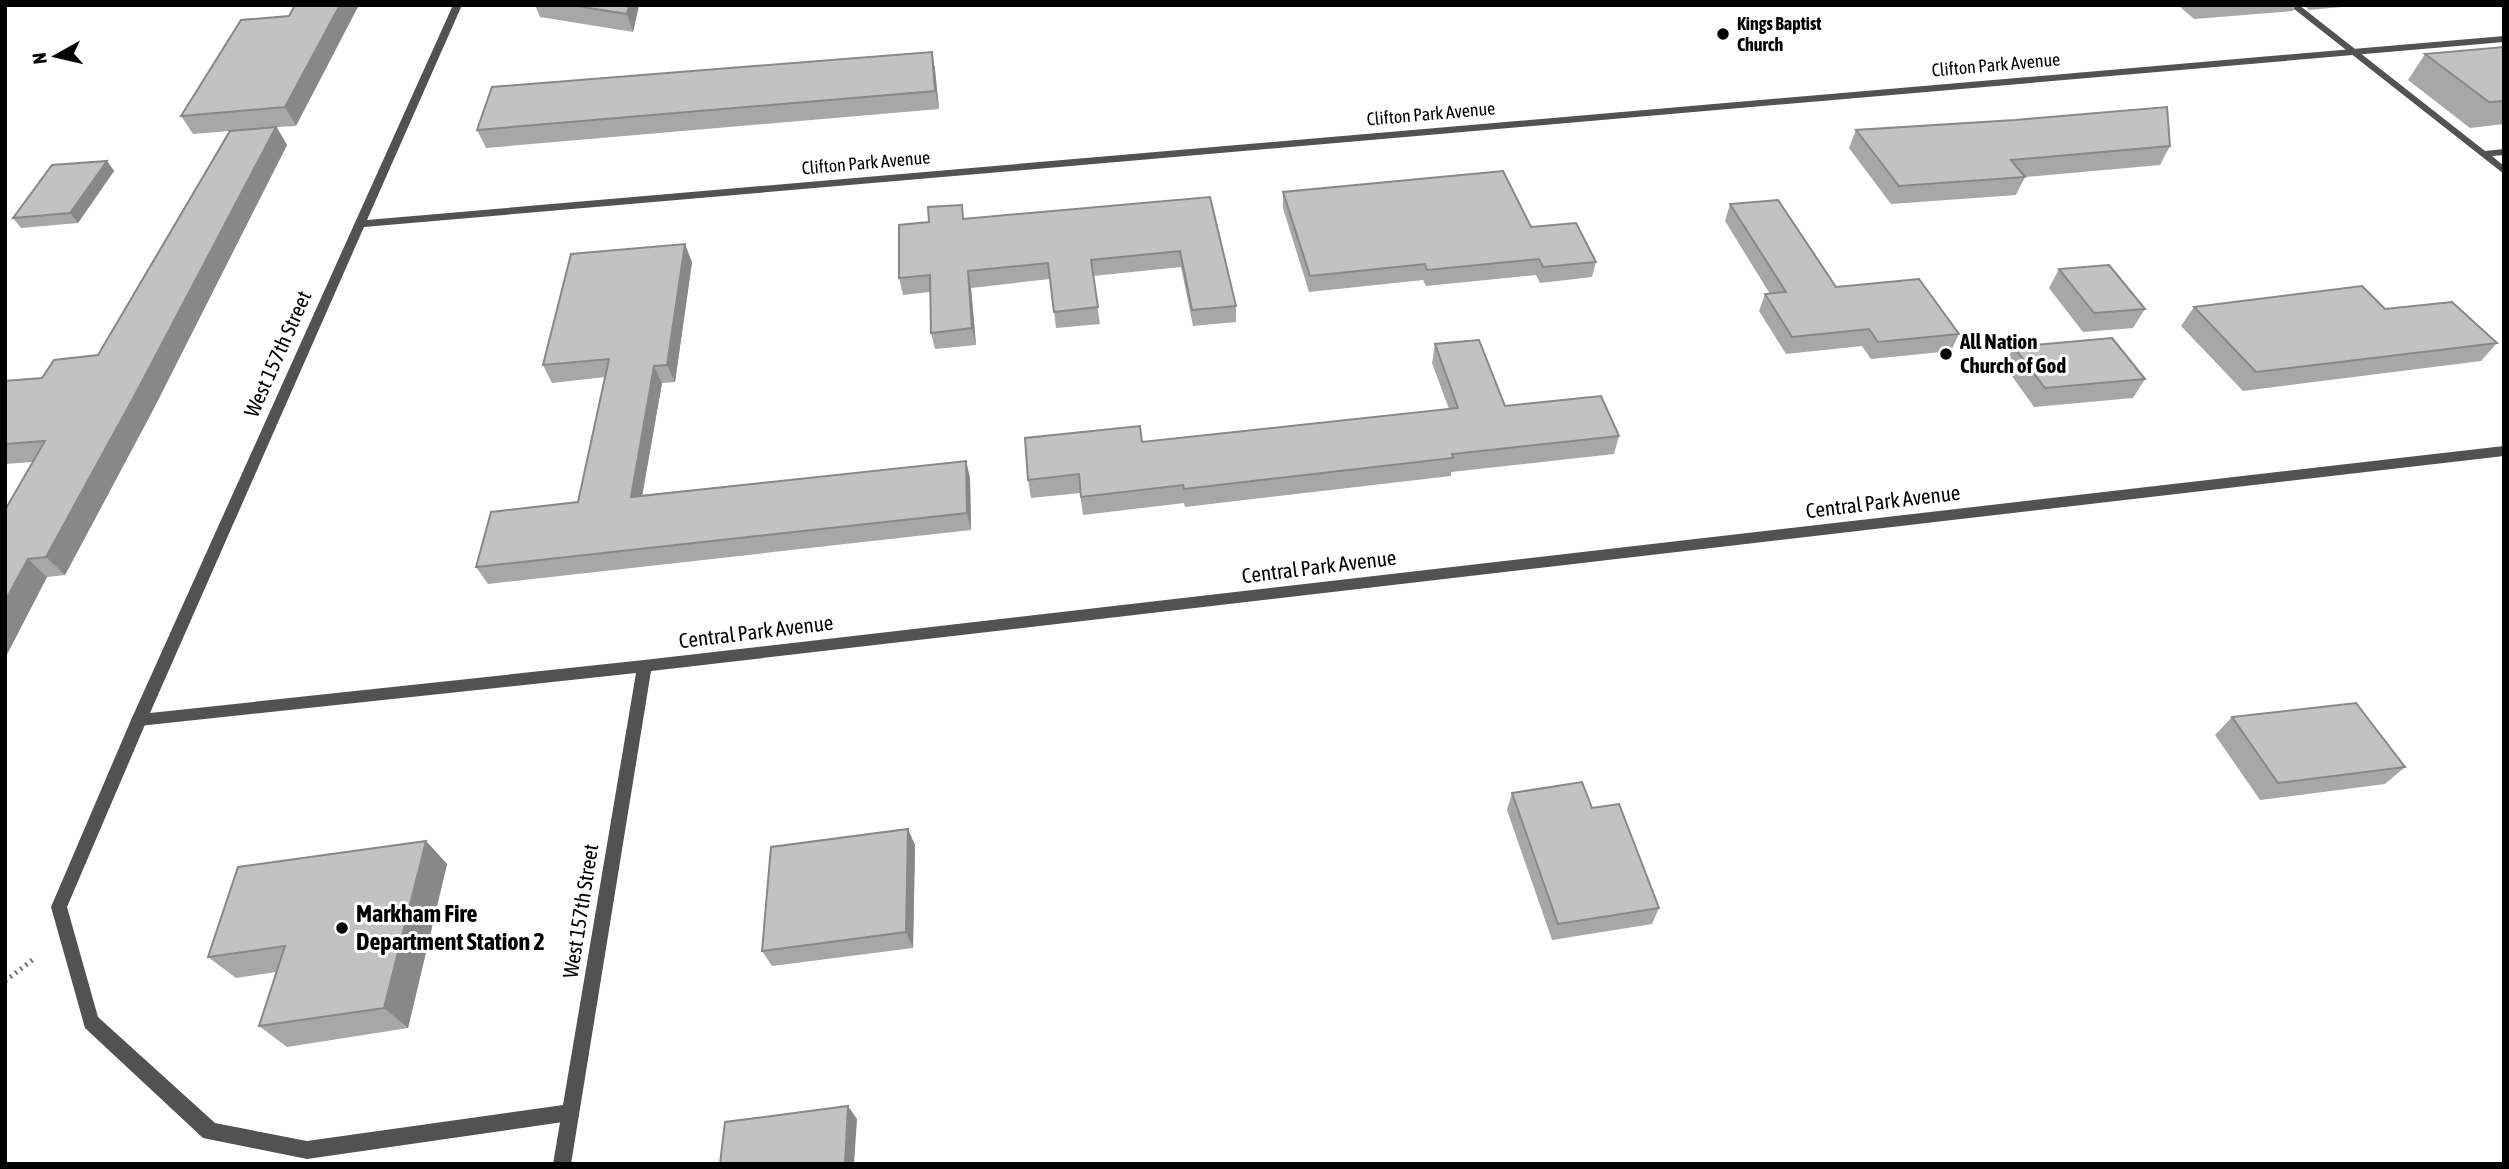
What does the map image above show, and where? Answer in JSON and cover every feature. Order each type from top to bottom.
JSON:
[{"type":"street","name":"West 157th Street","points":[[458,5],[139,720],[60,907],[91,1021],[210,1131],[307,1150],[570,1114]]},
{"type":"street","points":[[2293,5],[2504,171]]},
{"type":"street","name":"Clifton Park Avenue","points":[[361,224],[2504,39]]},
{"type":"street","points":[[2482,154],[2504,152]]},
{"type":"street","name":"Central Park Avenue","points":[[139,720],[644,666],[2504,451]]},
{"type":"street","name":"West 157th Street","points":[[562,1164],[644,666]]},
{"type":"building","points":[[295,5],[340,5],[285,107],[181,116],[241,20],[289,16]]},
{"type":"building","points":[[570,5],[629,5],[627,14]]},
{"type":"building","points":[[2504,47],[2504,101],[2489,102],[2425,54]]},
{"type":"building","points":[[932,52],[935,91],[477,130],[492,87]]},
{"type":"building","points":[[2167,107],[2170,146],[2011,160],[2025,177],[1899,186],[1856,130],[2015,120]]},
{"type":"building","points":[[276,127],[46,557],[28,559],[5,601],[5,510],[45,441],[5,444],[5,381],[42,378],[54,360],[98,355],[230,131]]},
{"type":"building","points":[[107,161],[70,213],[13,218],[52,165]]},
{"type":"building","points":[[1503,171],[1531,227],[1576,223],[1596,262],[1543,267],[1539,259],[1427,270],[1425,264],[1310,276],[1283,192]]},
{"type":"building","points":[[1210,197],[1236,306],[1192,310],[1180,251],[1091,260],[1098,307],[1054,312],[1048,263],[968,271],[972,328],[931,333],[930,275],[899,278],[899,225],[929,222],[928,207],[962,205],[963,219]]},
{"type":"building","points":[[1778,200],[1836,287],[1919,279],[1959,334],[1878,342],[1869,329],[1792,337],[1765,294],[1786,292],[1730,204]]},
{"type":"building","points":[[685,244],[667,365],[654,366],[631,497],[966,461],[967,513],[476,567],[491,512],[578,502],[609,359],[543,365],[571,254]]},
{"type":"building","points":[[2109,265],[2145,309],[2094,313],[2059,269]]},
{"type":"building","points":[[2362,286],[2385,309],[2452,302],[2497,343],[2256,372],[2194,307]]},
{"type":"building","points":[[2112,338],[2145,379],[2045,388],[2014,347]]},
{"type":"building","points":[[1479,340],[1505,406],[1601,396],[1619,436],[1452,454],[1453,458],[1184,489],[1183,485],[1081,497],[1079,474],[1028,480],[1025,438],[1140,426],[1142,442],[1458,408],[1435,344]]},
{"type":"building","points":[[2356,703],[2405,767],[2278,783],[2232,717]]},
{"type":"building","points":[[1582,782],[1592,808],[1619,804],[1659,908],[1558,924],[1512,793]]},
{"type":"building","points":[[908,829],[906,932],[762,951],[771,847]]},
{"type":"building","name":"Markham Fire Department Station 2","points":[[426,841],[384,1008],[259,1026],[285,946],[208,957],[238,867]]},
{"type":"building","points":[[848,1106],[845,1164],[720,1164],[725,1122]]},
{"type":"place","name":"Kings Baptist Church","points":[[1723,34]]},
{"type":"place","name":"All Nation Church of God","points":[[1946,354]]},
{"type":"place","name":"Markham Fire Department Station 2","points":[[342,928]]}]
